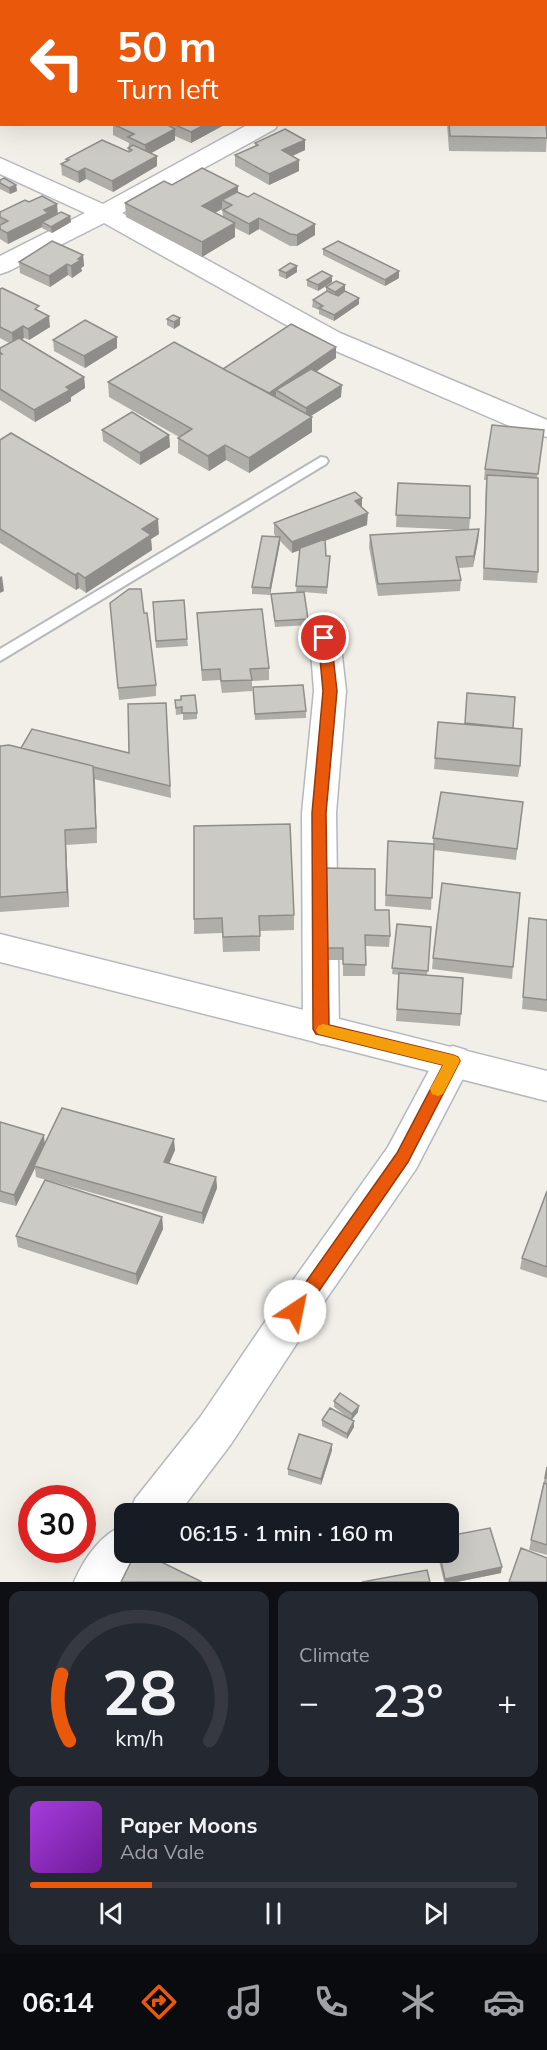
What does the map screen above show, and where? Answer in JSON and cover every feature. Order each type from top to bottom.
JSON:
[{"type":"street","points":[[0,266],[104,213],[263,126]]},
{"type":"street","points":[[0,165],[104,213],[331,339],[522,422],[547,429]]},
{"type":"street","points":[[321,1029],[319,813],[330,691],[324,638]]},
{"type":"street","points":[[0,948],[547,1086]]},
{"type":"street","points":[[160,1503],[216,1430],[308,1292],[402,1158],[453,1061]]},
{"type":"street","points":[[97,1582],[114,1560]]},
{"type":"lane","points":[[0,656],[321,461]]},
{"type":"building","points":[[117,126],[170,126],[175,129],[145,145],[128,137],[134,134]]},
{"type":"building","points":[[178,126],[202,126],[191,132]]},
{"type":"building","points":[[449,126],[546,126],[547,138],[450,136]]},
{"type":"building","points":[[285,129],[305,140],[282,150],[299,160],[269,174],[235,155],[258,145],[255,143]]},
{"type":"building","points":[[102,140],[129,152],[132,150],[128,148],[133,145],[157,156],[112,181],[85,168],[78,172],[61,164]]},
{"type":"building","points":[[202,168],[238,186],[202,206],[235,223],[202,242],[125,203],[164,181],[172,185]]},
{"type":"building","points":[[4,178],[16,185],[9,188],[0,183],[0,180]]},
{"type":"building","points":[[237,192],[248,197],[254,193],[315,224],[297,235],[290,234],[259,218],[249,224],[223,210],[232,205],[222,200]]},
{"type":"building","points":[[42,196],[57,204],[44,210],[48,213],[7,233],[0,229],[0,225],[8,221],[0,217],[0,212],[25,200],[29,202]]},
{"type":"building","points":[[61,212],[70,216],[51,227],[42,222]]},
{"type":"building","points":[[52,241],[83,255],[78,259],[81,260],[71,266],[67,264],[49,276],[19,262]]},
{"type":"building","points":[[338,241],[399,271],[385,280],[323,249]]},
{"type":"building","points":[[290,263],[297,266],[286,273],[279,270]]},
{"type":"building","points":[[322,271],[332,276],[318,285],[307,280]]},
{"type":"building","points":[[336,281],[345,285],[335,292],[326,287]]},
{"type":"building","points":[[0,289],[39,306],[35,309],[49,316],[28,329],[23,326],[12,333],[0,327]]},
{"type":"building","points":[[327,291],[338,296],[345,291],[359,298],[334,315],[319,308],[323,306],[313,300]]},
{"type":"building","points":[[173,315],[180,318],[174,322],[167,319]]},
{"type":"building","points":[[85,320],[117,337],[84,356],[53,340]]},
{"type":"building","points":[[291,324],[336,347],[269,393],[223,369]]},
{"type":"building","points":[[19,338],[84,377],[66,387],[70,390],[34,410],[0,389],[0,354],[2,354],[0,348]]},
{"type":"building","points":[[174,342],[312,417],[249,458],[225,445],[208,456],[178,438],[192,429],[108,382]]},
{"type":"building","points":[[311,369],[342,385],[306,408],[276,390]]},
{"type":"building","points":[[132,412],[169,435],[140,453],[102,430]]},
{"type":"building","points":[[492,425],[544,430],[538,474],[485,469]]},
{"type":"building","points":[[11,433],[158,519],[142,529],[151,535],[85,578],[78,573],[75,575],[0,529],[0,440]]},
{"type":"building","points":[[487,475],[538,478],[538,572],[484,568]]},
{"type":"building","points":[[398,483],[470,486],[470,518],[396,515]]},
{"type":"building","points":[[355,492],[362,498],[355,501],[368,513],[292,542],[274,523]]},
{"type":"building","points":[[479,529],[474,556],[456,557],[461,580],[378,584],[370,535]]},
{"type":"building","points":[[262,536],[280,537],[270,588],[252,587]]},
{"type":"building","points":[[325,539],[326,556],[330,556],[327,587],[296,586],[300,548]]},
{"type":"building","points":[[129,589],[141,589],[144,613],[147,613],[156,685],[118,688],[110,603]]},
{"type":"building","points":[[304,592],[308,619],[275,621],[271,594]]},
{"type":"building","points":[[184,600],[187,639],[156,641],[153,602]]},
{"type":"building","points":[[262,609],[269,668],[250,669],[252,680],[221,681],[220,669],[202,670],[197,613]]},
{"type":"building","points":[[303,685],[306,711],[255,714],[253,687]]},
{"type":"building","points":[[467,693],[515,697],[513,728],[465,723]]},
{"type":"building","points":[[195,695],[197,713],[182,713],[182,707],[176,708],[175,700],[181,700],[181,696]]},
{"type":"building","points":[[166,703],[170,786],[21,748],[32,729],[129,753],[128,704]]},
{"type":"building","points":[[438,722],[522,729],[520,766],[435,758]]},
{"type":"building","points":[[9,745],[93,766],[96,828],[65,830],[67,892],[0,897],[0,746]]},
{"type":"building","points":[[441,792],[523,802],[517,849],[433,838]]},
{"type":"building","points":[[290,824],[294,915],[259,916],[260,936],[223,937],[222,918],[194,919],[194,826]]},
{"type":"building","points":[[388,841],[434,844],[432,898],[386,895]]},
{"type":"building","points":[[325,868],[375,869],[375,910],[389,910],[390,936],[365,935],[366,965],[343,964],[343,948],[324,948]]},
{"type":"building","points":[[442,883],[520,893],[513,967],[433,958]]},
{"type":"building","points":[[529,918],[547,920],[547,1000],[523,997]]},
{"type":"building","points":[[397,924],[431,927],[428,971],[392,968]]},
{"type":"building","points":[[399,973],[463,978],[461,1014],[397,1009]]},
{"type":"building","points":[[62,1108],[174,1139],[164,1162],[216,1177],[202,1213],[34,1166]]},
{"type":"building","points":[[0,1122],[44,1135],[14,1195],[0,1191]]},
{"type":"building","points":[[45,1180],[162,1217],[136,1274],[16,1236]]},
{"type":"building","points":[[547,1191],[547,1267],[522,1258]]},
{"type":"building","points":[[340,1393],[359,1406],[352,1414],[334,1401]]},
{"type":"building","points":[[330,1408],[354,1421],[347,1434],[322,1420]]},
{"type":"building","points":[[299,1434],[332,1444],[321,1479],[288,1469]]},
{"type":"building","points":[[544,1483],[547,1484],[547,1545],[531,1540]]},
{"type":"building","points":[[490,1528],[502,1567],[445,1579],[441,1563],[459,1563],[459,1534]]},
{"type":"building","points":[[521,1548],[547,1558],[547,1582],[509,1582]]},
{"type":"building","points":[[130,1563],[163,1563],[202,1582],[121,1582]]},
{"type":"building","points":[[427,1570],[430,1582],[362,1582]]},
{"type":"slow traffic","points":[[323,1030],[453,1061],[438,1089]]},
{"type":"route","points":[[295,1311],[402,1158],[453,1061],[321,1029],[319,813],[330,691],[324,638]]}]
